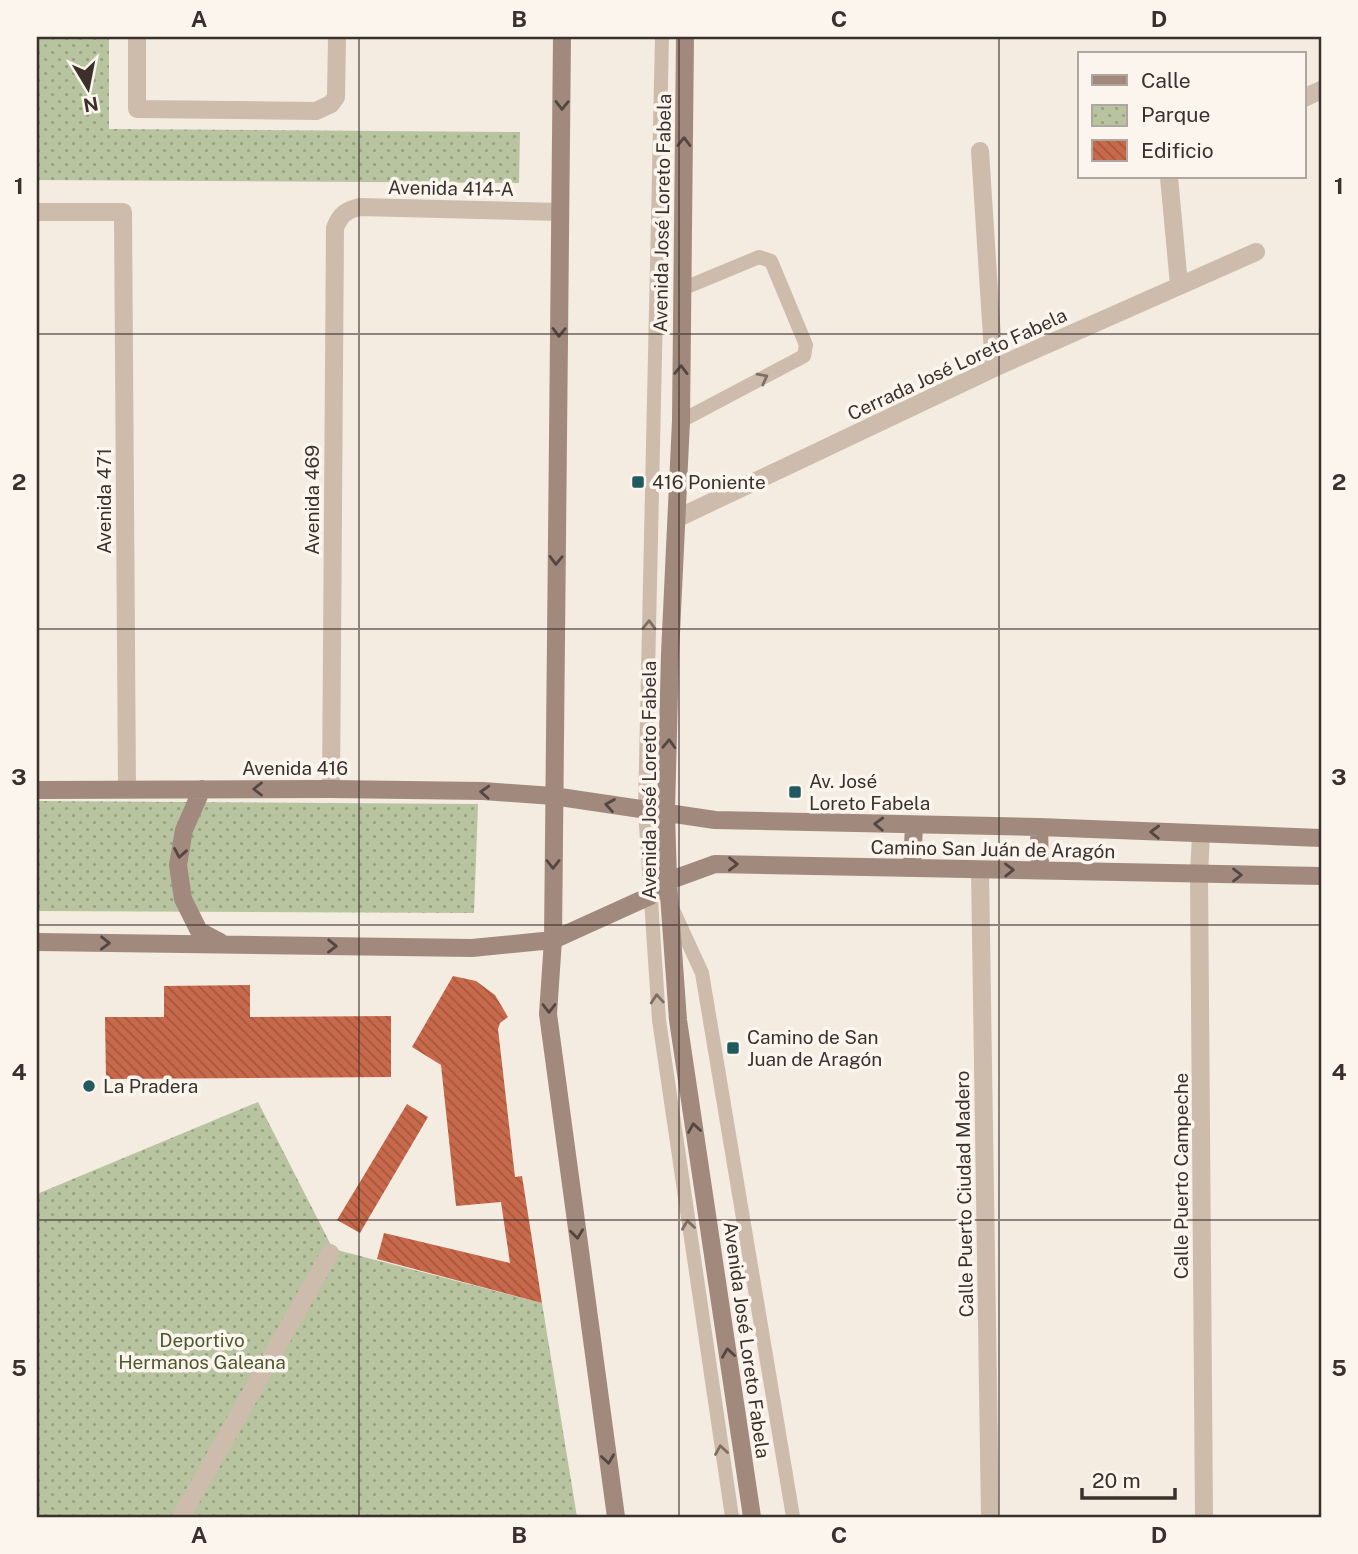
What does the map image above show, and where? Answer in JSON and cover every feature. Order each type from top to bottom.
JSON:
[{"type":"street","points":[[136,37],[137,108],[316,111],[331,104],[336,97],[337,37]]},
{"type":"street","points":[[562,37],[553,940],[548,1014],[617,1517]]},
{"type":"street","name":"Avenida José Loreto Fabela","points":[[685,37],[681,421],[670,654],[666,812],[668,881],[678,1020],[752,1517]]},
{"type":"street","points":[[980,151],[994,368]]},
{"type":"street","points":[[1169,178],[1179,285]]},
{"type":"street","name":"Avenida 414-A","points":[[343,214],[360,207],[560,212]]},
{"type":"street","name":"Avenida 471","points":[[37,212],[123,212],[127,789]]},
{"type":"street","name":"Avenida 469","points":[[331,789],[335,228],[343,214]]},
{"type":"street","name":"Cerrada José Loreto Fabela","points":[[678,518],[994,368],[1256,252]]},
{"type":"street","name":"Avenida 416","points":[[37,789],[483,791],[553,796],[645,810]]},
{"type":"street","points":[[202,789],[184,830],[178,865],[183,900],[198,931],[223,944]]},
{"type":"street","name":"Camino San Juán de Aragón","points":[[645,810],[715,820],[1039,827],[1321,838]]},
{"type":"street","points":[[912,869],[914,825]]},
{"type":"street","points":[[1039,827],[1041,869]]},
{"type":"street","name":"Calle Puerto Campeche","points":[[1201,834],[1199,875],[1204,1517]]},
{"type":"street","name":"Camino San Juán de Aragón","points":[[553,940],[650,896],[668,881],[715,864],[1321,876]]},
{"type":"street","name":"Calle Puerto Ciudad Madero","points":[[980,870],[990,1517]]},
{"type":"street","points":[[37,942],[472,948],[553,940]]},
{"type":"street","points":[[181,1517],[330,1253]]},
{"type":"lane","points":[[662,37],[645,810],[659,1020],[732,1517]]},
{"type":"lane","points":[[681,421],[804,356],[806,345],[771,261],[759,257],[682,289]]},
{"type":"lane","points":[[669,901],[702,973],[793,1517]]},
{"type":"green space","points":[[37,37],[109,37],[109,129],[520,132],[519,183],[37,180]]},
{"type":"green space","points":[[37,801],[478,804],[474,913],[37,911]]},
{"type":"green space","name":"Deportivo Hermanos Galeana","points":[[258,1102],[333,1249],[542,1303],[577,1517],[37,1517],[37,1194]]},
{"type":"building","points":[[453,976],[476,981],[495,995],[508,1017],[500,1023],[498,1029],[515,1177],[522,1176],[542,1303],[377,1259],[384,1233],[510,1263],[501,1202],[456,1206],[441,1065],[412,1047]]},
{"type":"building","points":[[250,985],[250,1017],[391,1016],[391,1077],[106,1079],[105,1017],[164,1017],[164,986]]},
{"type":"building","points":[[407,1104],[428,1117],[360,1233],[337,1220]]},
{"type":"place","name":"416 Poniente","points":[[638,482]]},
{"type":"place","name":"Av. José Loreto Fabela","points":[[795,792]]},
{"type":"place","name":"Camino de San Juan de Aragón","points":[[733,1048]]},
{"type":"place","name":"La Pradera","points":[[89,1086]]}]
